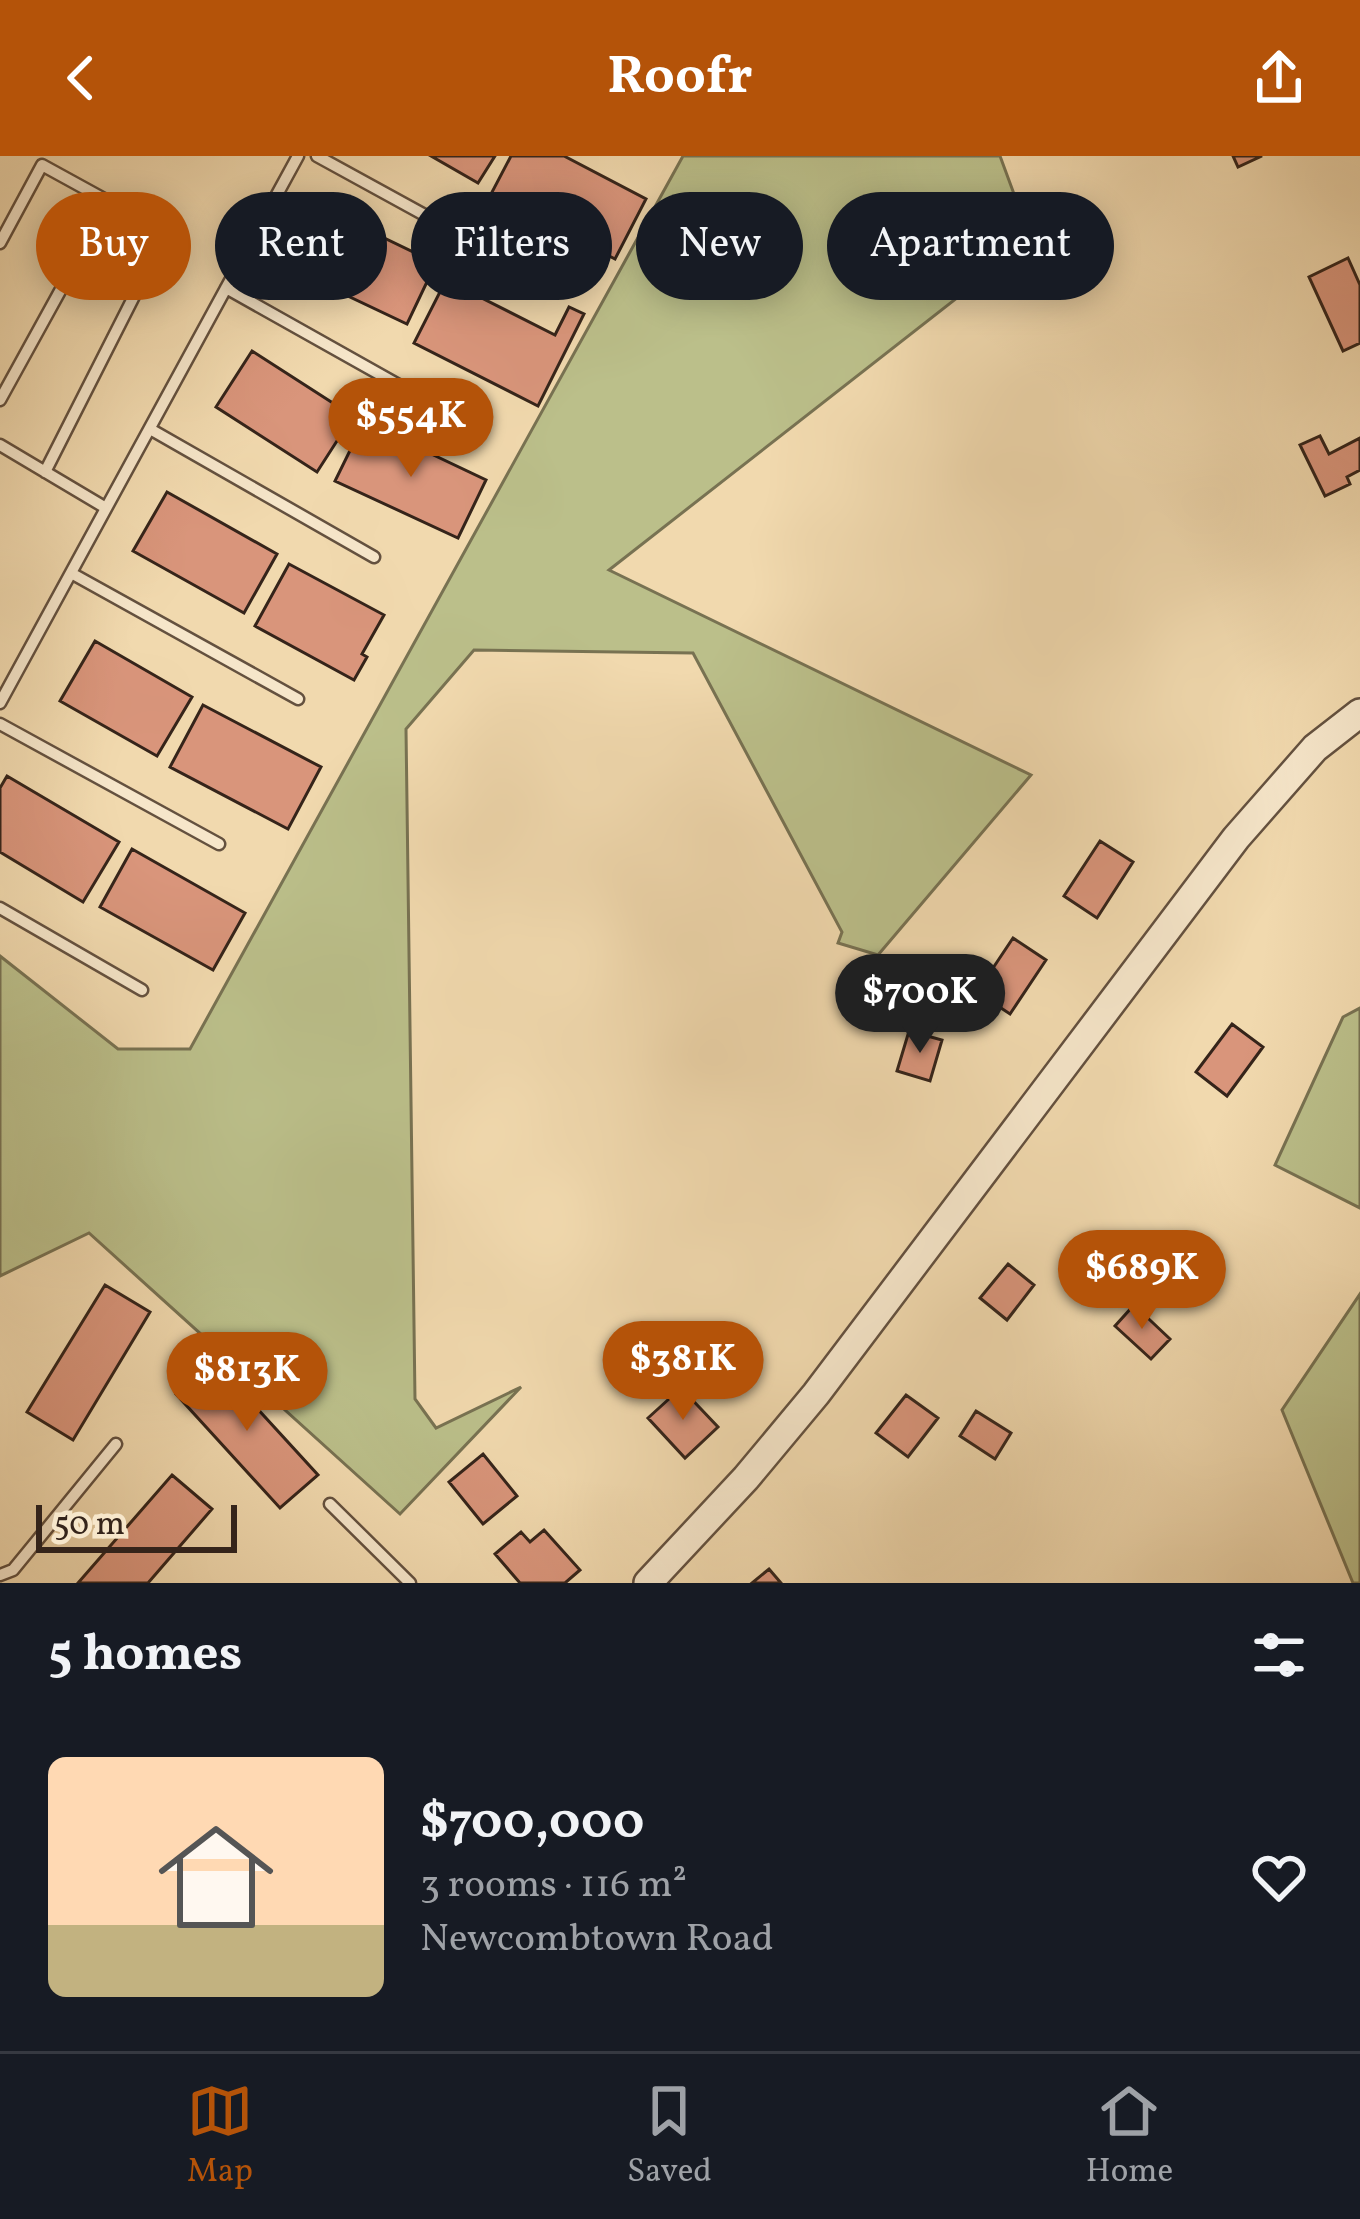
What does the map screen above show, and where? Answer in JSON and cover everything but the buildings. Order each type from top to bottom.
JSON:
[{"type":"street","points":[[648,1583],[816,1394],[1237,838],[1316,748],[1360,713]]},
{"type":"lane","points":[[278,192],[298,156]]},
{"type":"lane","points":[[317,156],[411,208]]},
{"type":"lane","points":[[0,243],[42,165],[91,192]]},
{"type":"lane","points":[[0,400],[55,300]]},
{"type":"lane","points":[[45,472],[132,300]]},
{"type":"lane","points":[[0,703],[219,300]]},
{"type":"lane","points":[[247,300],[461,420]]},
{"type":"lane","points":[[149,429],[374,557]]},
{"type":"lane","points":[[0,446],[106,508]]},
{"type":"lane","points":[[71,573],[298,699]]},
{"type":"lane","points":[[0,724],[219,844]]},
{"type":"lane","points":[[0,908],[142,990]]},
{"type":"lane","points":[[0,1575],[13,1570],[116,1444]]},
{"type":"lane","points":[[330,1504],[410,1583]]},
{"type":"green space","points":[[683,156],[1000,156],[1013,192],[827,192],[827,300],[954,300],[609,570],[1031,775],[878,955],[838,943],[842,932],[693,653],[474,650],[406,729],[415,1399],[436,1428],[521,1387],[400,1514],[89,1233],[0,1276],[0,956],[118,1049],[190,1049],[604,300],[612,300],[612,285],[636,241],[636,300],[803,300],[803,192],[663,192]]},
{"type":"green space","points":[[1360,1008],[1360,1208],[1275,1165],[1343,1017]]},
{"type":"green space","points":[[1360,1294],[1360,1583],[1353,1583],[1282,1410]]}]
